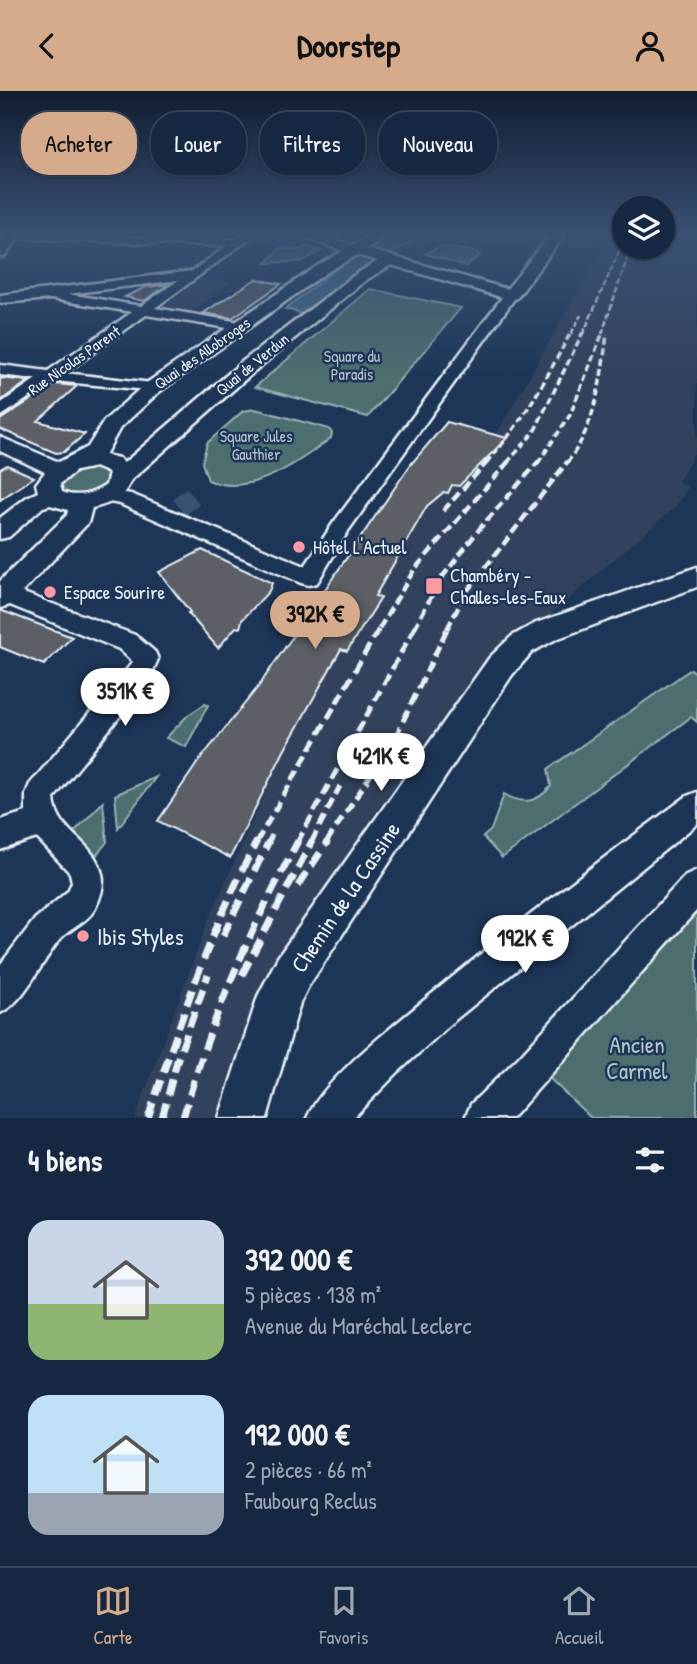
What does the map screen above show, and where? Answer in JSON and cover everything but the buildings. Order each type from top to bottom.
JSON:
[{"type":"main road","name":"Quai des Allobroges","points":[[66,467],[97,451],[111,425],[152,388],[240,326],[309,282]]},
{"type":"main road","name":"Quai de Verdun","points":[[2,596],[79,517],[250,365],[354,282]]},
{"type":"main road","points":[[471,282],[511,295],[521,282]]},
{"type":"main road","points":[[0,443],[66,467]]},
{"type":"main road","points":[[89,460],[107,461],[118,467],[110,492],[62,502],[51,496],[48,484],[66,467],[89,460]]},
{"type":"main road","points":[[0,531],[35,502],[51,496]]},
{"type":"main road","name":"Chemin de la Cassine","points":[[243,1118],[280,996],[293,972],[501,666],[522,644],[546,631],[697,577]]},
{"type":"street","points":[[0,299],[130,282]]},
{"type":"street","name":"Rue Nicolas Parent","points":[[0,412],[183,282]]},
{"type":"street","points":[[34,295],[51,295],[145,309],[240,326]]},
{"type":"street","points":[[110,492],[174,512],[195,529],[309,577],[341,527],[511,295]]},
{"type":"street","points":[[0,370],[152,388]]},
{"type":"street","points":[[0,995],[54,921],[77,906],[85,895],[89,876],[81,861],[43,822],[40,793],[140,673],[146,659],[143,653],[127,642],[2,596]]},
{"type":"street","points":[[327,1118],[379,1064],[431,1017],[552,918],[697,806]]},
{"type":"street","points":[[0,835],[43,822]]},
{"type":"street","points":[[485,1118],[606,989],[697,886]]},
{"type":"shaded area","points":[[196,282],[231,282],[192,312],[163,306]]},
{"type":"shaded area","points":[[320,282],[343,282],[304,314],[285,309]]},
{"type":"shaded area","points":[[583,282],[697,282],[697,447],[678,483],[689,487],[675,507],[541,623],[497,653],[381,804],[270,972],[218,1118],[135,1118],[208,921],[284,751],[341,649],[347,651],[380,598],[375,596],[443,483],[459,486],[507,438],[496,435]]},
{"type":"green space","name":"Square du Paradis","points":[[370,289],[461,308],[368,417],[255,387]]},
{"type":"green space","name":"Square Jules Gauthier","points":[[255,409],[329,429],[331,438],[304,458],[256,481],[240,485],[208,480],[202,463],[207,443],[243,411]]},
{"type":"green space","points":[[89,464],[109,469],[111,483],[91,496],[59,495],[55,481]]},
{"type":"green space","points":[[691,669],[697,674],[697,722],[691,717],[502,858],[483,837],[491,830],[504,794],[524,801],[540,796],[551,786],[548,769]]},
{"type":"green space","points":[[205,704],[208,705],[186,747],[166,738],[188,715]]},
{"type":"green space","points":[[156,777],[118,828],[115,795]]},
{"type":"green space","points":[[103,802],[107,842],[95,857],[71,835]]},
{"type":"green space","name":"Ancien Carmel","points":[[697,900],[697,1118],[591,1118],[546,1075]]},
{"type":"tunnel","points":[[179,507],[193,496]]},
{"type":"railway","points":[[583,334],[606,282]]},
{"type":"railway","points":[[602,334],[619,282]]},
{"type":"railway","points":[[571,334],[581,315]]},
{"type":"railway","points":[[486,463],[523,416],[571,332]]},
{"type":"railway","points":[[507,463],[534,432],[583,332]]},
{"type":"railway","points":[[538,463],[570,415],[603,332]]},
{"type":"railway","points":[[567,463],[591,418],[607,334]]},
{"type":"railway","points":[[443,511],[488,461]]},
{"type":"railway","points":[[379,629],[414,570],[509,461]]},
{"type":"railway","points":[[414,629],[440,580],[481,527],[539,461]]},
{"type":"railway","points":[[447,628],[467,591],[568,461]]},
{"type":"railway","points":[[256,843],[380,627]]},
{"type":"railway","points":[[297,843],[415,627]]},
{"type":"railway","points":[[326,843],[395,738],[447,628]]},
{"type":"railway","points":[[311,843],[340,786]]},
{"type":"railway","points":[[269,841],[272,835]]},
{"type":"railway","points":[[223,936],[269,841]]},
{"type":"railway","points":[[183,1118],[206,1046],[233,976],[298,841]]},
{"type":"railway","points":[[242,975],[312,841]]},
{"type":"railway","points":[[298,886],[328,841]]},
{"type":"railway","points":[[148,1118],[210,943],[256,843]]},
{"type":"railway","points":[[162,1118],[177,1061],[208,975]]},
{"type":"place","name":"Hôtel L'Actuel","points":[[299,547]]},
{"type":"place","name":"Chambéry - Challes-les-Eaux","points":[[434,586]]},
{"type":"place","name":"Espace Sourire","points":[[50,592]]},
{"type":"place","name":"Ibis Styles","points":[[83,936]]}]
